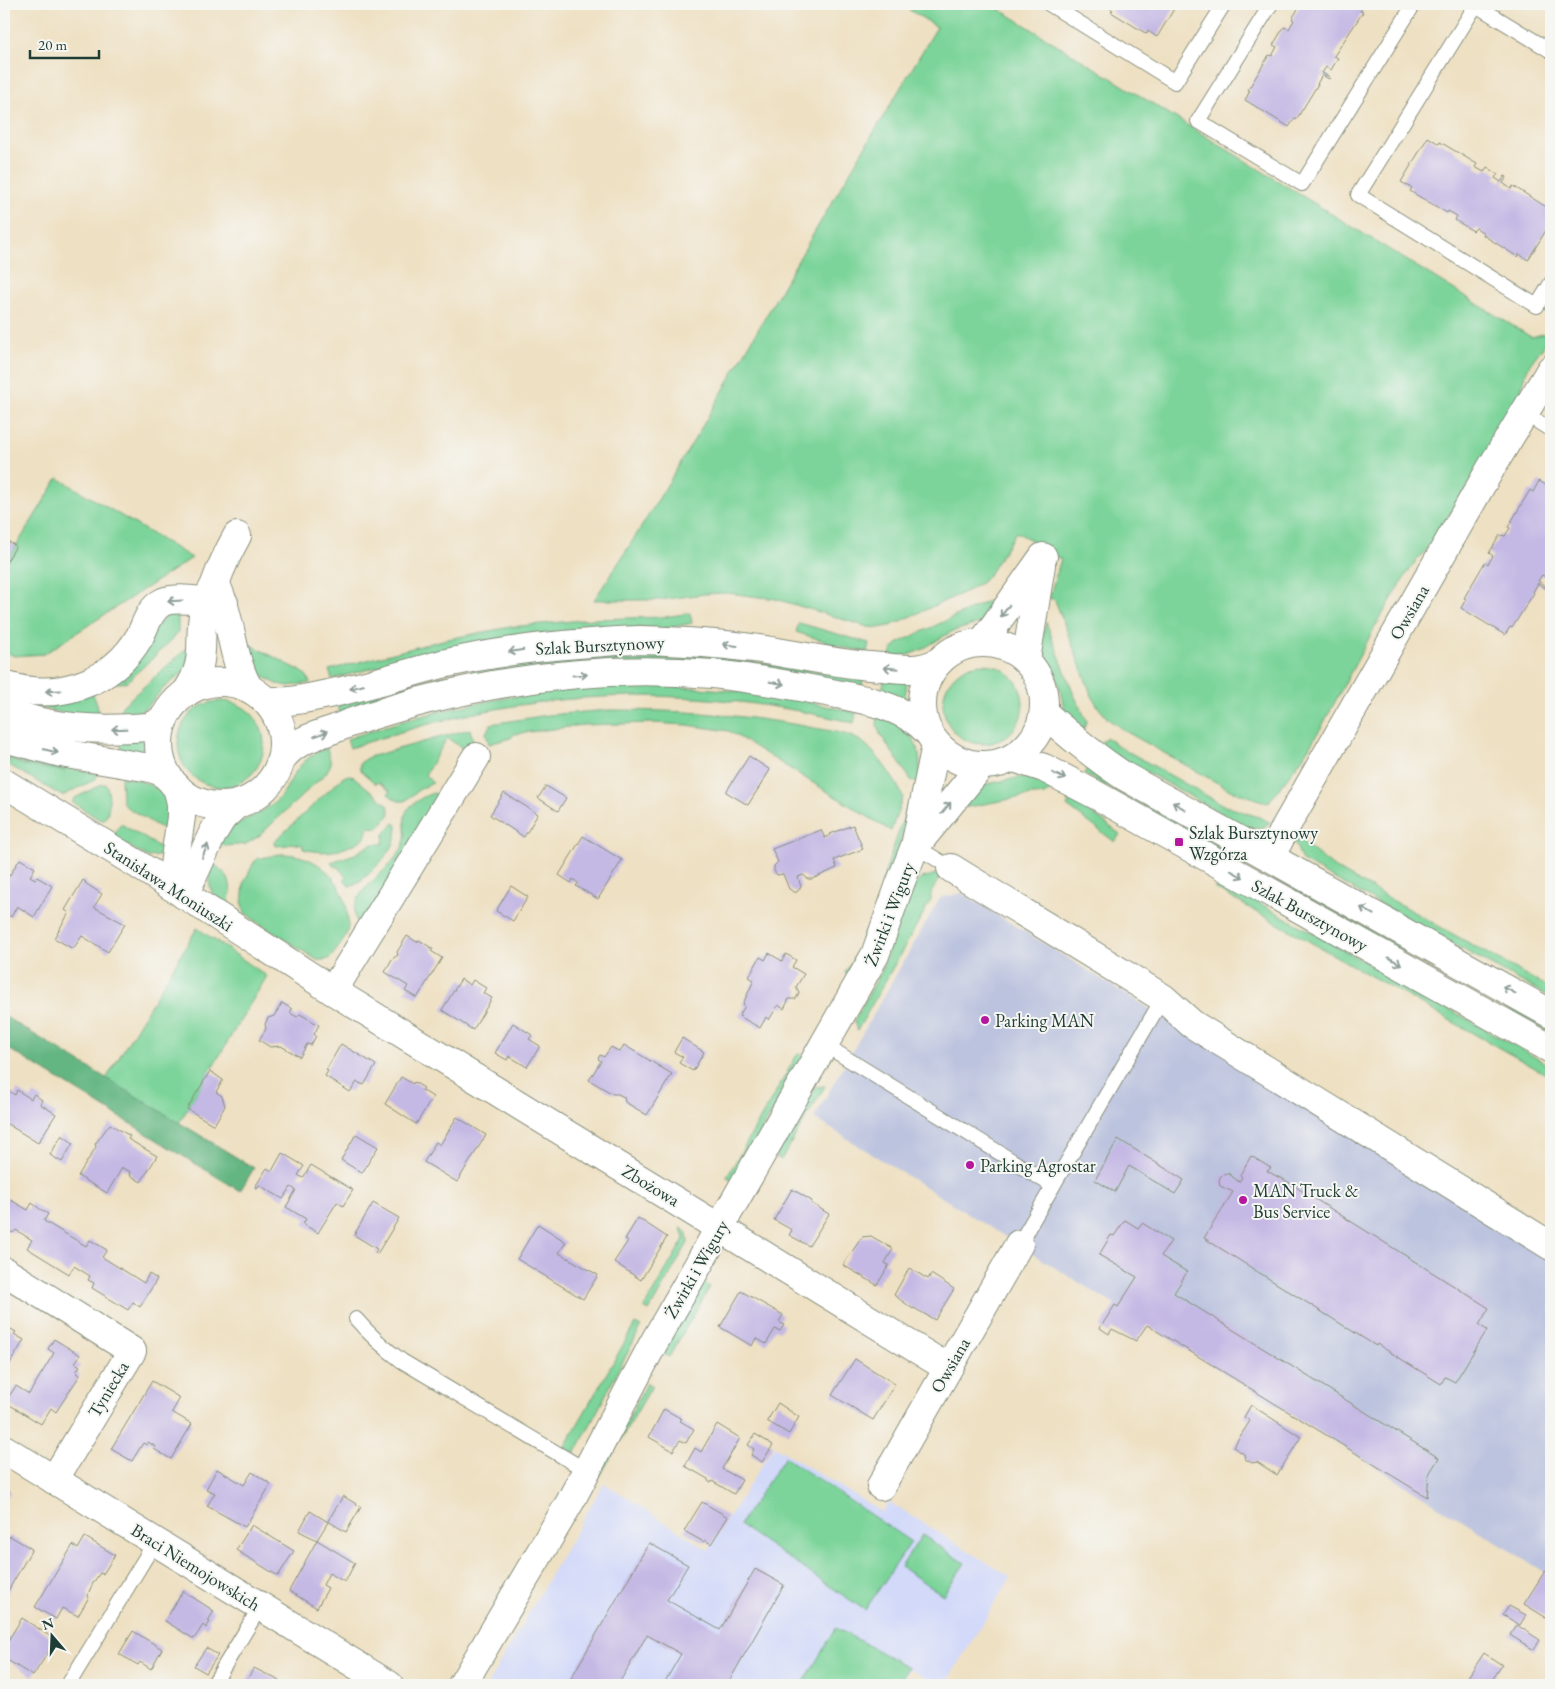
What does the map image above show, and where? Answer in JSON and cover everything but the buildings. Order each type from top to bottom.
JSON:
[{"type":"street","name":"Owsiana","points":[[1270,857],[1486,477],[1551,369]]},
{"type":"street","points":[[177,891],[181,803],[161,760],[159,749],[160,733],[170,708],[186,693],[200,666],[202,655],[202,621],[215,596],[222,564],[237,536]]},
{"type":"street","points":[[982,643],[1043,557],[1026,660]]},
{"type":"street","points":[[4,685],[22,690],[48,692],[64,691],[92,681],[127,655],[140,636],[153,611],[161,603],[215,596]]},
{"type":"street","points":[[4,738],[61,753],[160,771],[185,794],[204,804],[226,806],[237,804],[256,795],[272,780],[281,760],[283,749],[282,728],[272,708],[257,694],[237,662],[215,596]]},
{"type":"street","name":"Szlak Bursztynowy","points":[[257,694],[275,702],[286,702],[350,690],[444,664],[518,650],[638,640],[715,644],[785,652],[830,662],[871,667],[917,669],[930,667],[938,662]]},
{"type":"street","points":[[982,643],[998,644],[1013,650],[1026,660],[1042,684],[1045,698],[1041,727],[1025,750],[1004,763],[981,766],[969,765],[946,754],[932,738],[922,711],[924,689],[929,675],[938,662],[951,652],[966,645],[982,643]]},
{"type":"street","name":"Szlak Bursztynowy","points":[[281,760],[292,747],[350,723],[451,694],[555,676],[638,671],[712,674],[780,683],[841,694],[899,712],[920,724],[932,738]]},
{"type":"street","points":[[186,693],[205,684],[216,682],[238,684],[257,694]]},
{"type":"street","points":[[4,711],[60,726],[97,729],[148,727],[165,717]]},
{"type":"street","name":"Szlak Bursztynowy","points":[[1044,713],[1102,762],[1551,1014]]},
{"type":"street","name":"Żwirki i Wigury","points":[[462,1685],[587,1471],[648,1354],[875,955],[902,877],[915,846],[932,738]]},
{"type":"street","points":[[343,997],[376,922],[476,757]]},
{"type":"street","name":"Szlak Bursztynowy","points":[[1014,758],[1044,768],[1096,795],[1551,1049]]},
{"type":"street","name":"Żwirki i Wigury","points":[[915,846],[981,766]]},
{"type":"street","name":"Stanisława Moniuszki","points":[[4,783],[137,864],[343,997]]},
{"type":"street","points":[[177,891],[222,818],[237,804]]},
{"type":"street","points":[[951,868],[1163,998],[1192,1024],[1551,1246]]},
{"type":"street","name":"Zbożowa","points":[[343,997],[948,1368]]},
{"type":"street","name":"Owsiana","points":[[881,1486],[1018,1244]]},
{"type":"street","name":"Tyniecka","points":[[4,1272],[132,1351],[54,1480]]},
{"type":"street","name":"Braci Niemojowskich","points":[[4,1449],[388,1685]]},
{"type":"lane","points":[[1049,4],[1175,82],[1224,4]]},
{"type":"lane","points":[[1271,4],[1198,120],[1302,184],[1414,4]]},
{"type":"lane","points":[[1551,51],[1475,4],[1358,195],[1537,306],[1551,283]]},
{"type":"lane","points":[[1524,413],[1551,430]]},
{"type":"lane","points":[[915,846],[951,868]]},
{"type":"lane","points":[[1018,1244],[1163,998]]},
{"type":"lane","points":[[825,1045],[1053,1186]]},
{"type":"lane","points":[[356,1319],[384,1348],[402,1361],[587,1471]]},
{"type":"lane","points":[[68,1685],[155,1542]]},
{"type":"lane","points":[[213,1685],[260,1607]]},
{"type":"shaded area","points":[[962,893],[1551,1256],[1551,1576],[814,1118],[940,898]]},
{"type":"shaded area","points":[[774,1446],[882,1512],[889,1502],[1011,1577],[945,1685],[939,1685],[909,1669],[900,1685],[487,1685],[604,1483],[708,1550]]},
{"type":"green space","points":[[900,4],[991,4],[1531,337],[1551,332],[1551,336],[1530,364],[1524,377],[1519,402],[1483,464],[1425,551],[1411,567],[1376,625],[1321,728],[1303,757],[1268,803],[1230,790],[1125,731],[1108,719],[1098,707],[1091,694],[1055,600],[1049,598],[1061,559],[1031,547],[1033,541],[1016,532],[990,573],[982,582],[969,590],[890,626],[878,628],[868,627],[776,599],[727,593],[660,600],[594,600],[671,479],[826,212],[937,27]]},
{"type":"green space","points":[[58,478],[192,558],[44,654],[14,656],[4,651],[4,566]]},
{"type":"green space","points":[[988,601],[999,603],[980,623],[951,632],[921,650],[908,655],[890,656],[891,651],[898,643]]},
{"type":"green space","points":[[178,611],[178,631],[175,637],[127,682],[111,682],[167,614]]},
{"type":"green space","points":[[690,613],[692,623],[669,628],[607,628],[515,636],[429,653],[332,679],[329,670],[443,640],[510,627],[593,619],[665,617]]},
{"type":"green space","points":[[1046,622],[1075,697],[1087,721],[1083,730],[1069,718],[1064,708],[1057,677],[1041,643]]},
{"type":"green space","points":[[799,623],[869,643],[867,652],[846,648],[796,632]]},
{"type":"green space","points":[[246,644],[301,671],[307,676],[310,683],[289,686],[277,684],[266,678],[254,668]]},
{"type":"green space","points":[[190,648],[185,671],[164,688],[141,711],[119,717],[122,706],[184,651]]},
{"type":"green space","points":[[638,652],[714,656],[863,678],[862,687],[749,667],[340,714],[337,704],[446,675],[520,662]]},
{"type":"green space","points":[[983,664],[998,667],[1011,676],[1020,689],[1023,704],[1020,719],[1011,732],[998,741],[983,744],[968,741],[955,732],[946,719],[943,704],[946,689],[955,676],[968,667]]},
{"type":"green space","points":[[884,680],[907,682],[905,698],[882,693]]},
{"type":"green space","points":[[626,686],[628,688],[659,686],[745,692],[856,713],[854,723],[766,705],[721,700],[631,696],[586,698],[541,702],[477,713],[422,726],[350,748],[347,739],[412,718],[478,703],[544,692]]},
{"type":"green space","points":[[92,692],[99,716],[67,714],[29,705],[53,706],[31,703]]},
{"type":"green space","points":[[221,701],[238,704],[252,713],[261,727],[264,744],[261,761],[252,775],[238,784],[221,787],[204,784],[190,775],[181,761],[178,744],[181,727],[190,713],[204,704]]},
{"type":"green space","points":[[609,710],[683,712],[731,716],[804,726],[853,737],[871,749],[890,774],[903,797],[891,831],[729,731],[687,725],[653,723],[583,725],[514,734],[511,738],[489,744],[486,733],[491,724],[548,715]]},
{"type":"green space","points":[[878,717],[901,727],[909,733],[914,741],[920,759],[919,784],[911,780],[880,734],[877,725]]},
{"type":"green space","points":[[470,729],[475,748],[466,750],[447,738],[425,775],[433,783],[420,789],[405,801],[398,801],[388,794],[390,791],[378,782],[376,784],[360,770],[360,763],[369,757]]},
{"type":"green space","points":[[1106,737],[1120,747],[1225,806],[1271,823],[1261,828],[1246,827],[1114,754],[1100,744]]},
{"type":"green space","points":[[120,739],[144,739],[144,754],[121,753]]},
{"type":"green space","points":[[327,748],[331,764],[326,773],[259,836],[246,844],[225,846],[219,844],[229,830],[274,803],[283,794],[304,762]]},
{"type":"green space","points":[[4,753],[48,765],[99,774],[94,780],[62,796],[4,762],[4,758],[28,766],[65,771],[27,764],[4,756]]},
{"type":"green space","points":[[1087,768],[1100,778],[1551,1030],[1551,1033],[1084,774]]},
{"type":"green space","points":[[348,775],[354,777],[388,805],[390,814],[378,828],[368,827],[365,838],[335,851],[312,851],[303,849],[303,845],[290,843],[289,845],[275,846],[274,842],[277,839],[342,778]]},
{"type":"green space","points":[[121,777],[143,782],[161,793],[170,810],[172,831],[159,827],[125,806],[122,801]]},
{"type":"green space","points":[[1022,777],[1052,787],[1044,795],[1032,795],[968,807],[962,806],[976,790],[987,784]]},
{"type":"green space","points":[[102,784],[106,784],[109,798],[109,808],[103,820],[72,802],[75,798]]},
{"type":"green space","points":[[434,793],[438,796],[361,927],[355,918],[354,910],[357,901],[369,885],[398,855],[405,839],[405,817],[408,809],[420,799]]},
{"type":"green space","points":[[1071,798],[1120,834],[1115,842],[1067,806]]},
{"type":"green space","points":[[912,805],[888,879],[884,881],[885,885],[881,884],[907,807]]},
{"type":"green space","points":[[394,823],[397,825],[397,833],[390,850],[367,875],[349,886],[344,879],[346,877],[331,862],[355,854],[372,844],[383,844],[384,834]]},
{"type":"green space","points":[[121,824],[166,851],[158,856],[148,857],[112,837]]},
{"type":"green space","points":[[1296,837],[1335,868],[1551,989],[1551,998],[1302,861],[1295,843]]},
{"type":"green space","points":[[280,854],[304,858],[315,863],[333,878],[340,888],[347,912],[348,930],[339,947],[326,960],[317,960],[245,913],[242,905],[244,883],[254,862],[257,859]]},
{"type":"green space","points":[[211,863],[223,872],[229,882],[230,894],[226,908],[216,898],[211,888],[209,877]]},
{"type":"green space","points":[[936,874],[941,875],[931,893],[931,900],[857,1031],[854,1021],[881,972],[909,893],[912,893],[912,887],[922,878]]},
{"type":"green space","points":[[1217,887],[1245,895],[1551,1066],[1551,1077],[1214,888]]},
{"type":"green space","points":[[197,928],[267,976],[179,1123],[106,1079]]},
{"type":"green space","points":[[865,930],[869,938],[850,976],[845,973],[858,950]]},
{"type":"green space","points":[[4,1016],[254,1168],[240,1191],[4,1046]]},
{"type":"green space","points":[[798,1053],[804,1056],[733,1181],[727,1177]]},
{"type":"green space","points":[[825,1086],[781,1160],[775,1156],[815,1087]]},
{"type":"green space","points":[[681,1227],[687,1233],[688,1243],[649,1311],[644,1308],[684,1239]]},
{"type":"green space","points":[[703,1283],[710,1287],[669,1357],[661,1353]]},
{"type":"green space","points":[[635,1324],[641,1327],[575,1454],[564,1448]]},
{"type":"green space","points":[[647,1383],[652,1386],[597,1481],[597,1479]]},
{"type":"green space","points":[[785,1457],[911,1542],[865,1610],[739,1525]]},
{"type":"green space","points":[[922,1535],[965,1563],[943,1595],[901,1567]]},
{"type":"green space","points":[[836,1628],[908,1667],[898,1685],[802,1685]]},
{"type":"place","name":"Szlak Bursztynowy Wzgórza","points":[[1179,842]]},
{"type":"place","name":"Parking MAN","points":[[985,1020]]},
{"type":"place","name":"Parking Agrostar","points":[[970,1165]]},
{"type":"place","name":"MAN Truck & Bus Service","points":[[1243,1200]]}]
